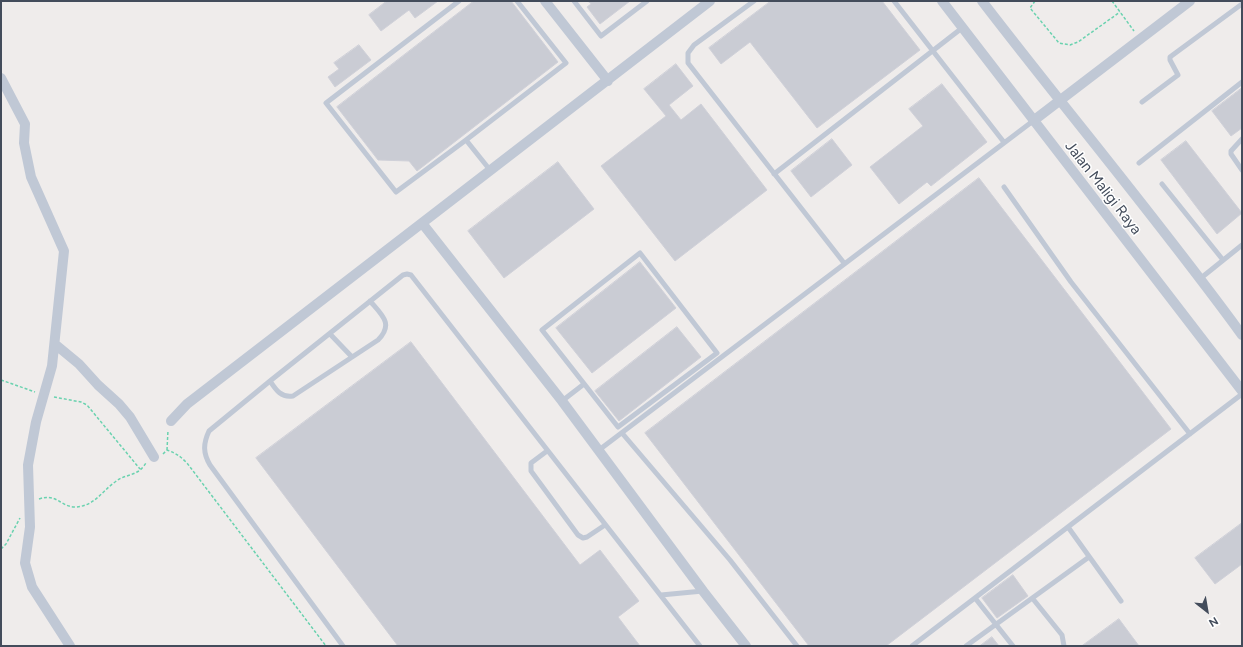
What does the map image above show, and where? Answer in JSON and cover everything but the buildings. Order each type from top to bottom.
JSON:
[{"type":"street","points":[[545,1],[608,81]]},
{"type":"street","points":[[172,421],[187,404],[490,170],[608,81],[709,1]]},
{"type":"street","name":"Jalan Maligi Raya","points":[[942,1],[1032,121],[1242,393]]},
{"type":"street","name":"Jalan Maligi Raya","points":[[982,1],[1059,101],[1200,278],[1242,335]]},
{"type":"street","points":[[1032,121],[1190,1]]},
{"type":"street","points":[[1,78],[26,124],[24,143],[31,177],[64,251],[59,287],[56,345],[45,395],[36,422],[28,465],[30,527],[25,563],[32,587],[70,646]]},
{"type":"street","points":[[422,223],[562,401],[703,591],[746,646]]},
{"type":"street","points":[[56,345],[80,364],[98,385],[119,404],[130,417],[154,457]]},
{"type":"lane","points":[[459,1],[326,103],[396,192],[566,64],[517,1]]},
{"type":"lane","points":[[574,1],[601,36],[647,1]]},
{"type":"lane","points":[[754,1],[694,45],[689,50],[687,58],[691,68],[844,263]]},
{"type":"lane","points":[[894,1],[1003,142]]},
{"type":"lane","points":[[1142,102],[1178,75],[1170,60],[1170,57],[1242,4]]},
{"type":"lane","points":[[774,174],[962,28]]},
{"type":"lane","points":[[1139,163],[1242,82]]},
{"type":"lane","points":[[598,450],[1032,121]]},
{"type":"lane","points":[[1242,139],[1231,151],[1231,154],[1242,170]]},
{"type":"lane","points":[[466,140],[490,170]]},
{"type":"lane","points":[[1162,184],[1223,260]]},
{"type":"lane","points":[[1004,187],[1071,282],[1190,434]]},
{"type":"lane","points":[[1200,278],[1242,245]]},
{"type":"lane","points":[[640,253],[717,353],[618,427],[584,384],[542,330],[640,253]]},
{"type":"lane","points":[[342,646],[210,465],[204,451],[205,440],[210,431],[270,381],[403,275],[407,274],[411,275],[700,646]]},
{"type":"lane","points":[[270,381],[282,395],[287,397],[293,396],[378,340],[385,333],[387,326],[385,319],[370,301]]},
{"type":"lane","points":[[330,334],[352,356]]},
{"type":"lane","points":[[562,401],[584,384]]},
{"type":"lane","points":[[912,646],[1242,393]]},
{"type":"lane","points":[[622,433],[730,560],[797,646]]},
{"type":"lane","points":[[547,450],[532,463],[531,471],[578,535],[583,538],[587,537],[605,525]]},
{"type":"lane","points":[[1068,527],[1121,601]]},
{"type":"lane","points":[[966,646],[1089,557]]},
{"type":"lane","points":[[661,595],[703,591]]},
{"type":"lane","points":[[975,598],[1013,646]]},
{"type":"lane","points":[[1033,599],[1062,635],[1064,646]]},
{"type":"path","points":[[1034,1],[1030,8],[1059,43],[1070,45],[1078,42],[1120,12]]},
{"type":"path","points":[[1112,1],[1140,39]]},
{"type":"path","points":[[1,380],[45,395],[81,402],[87,405],[140,469]]},
{"type":"path","points":[[1,549],[6,544],[22,514],[40,498],[46,497],[57,499],[67,505],[75,507],[88,504],[104,493],[115,481],[140,469],[154,457],[161,455],[167,450],[168,432],[172,421]]},
{"type":"path","points":[[167,450],[177,454],[187,463],[326,646]]}]
